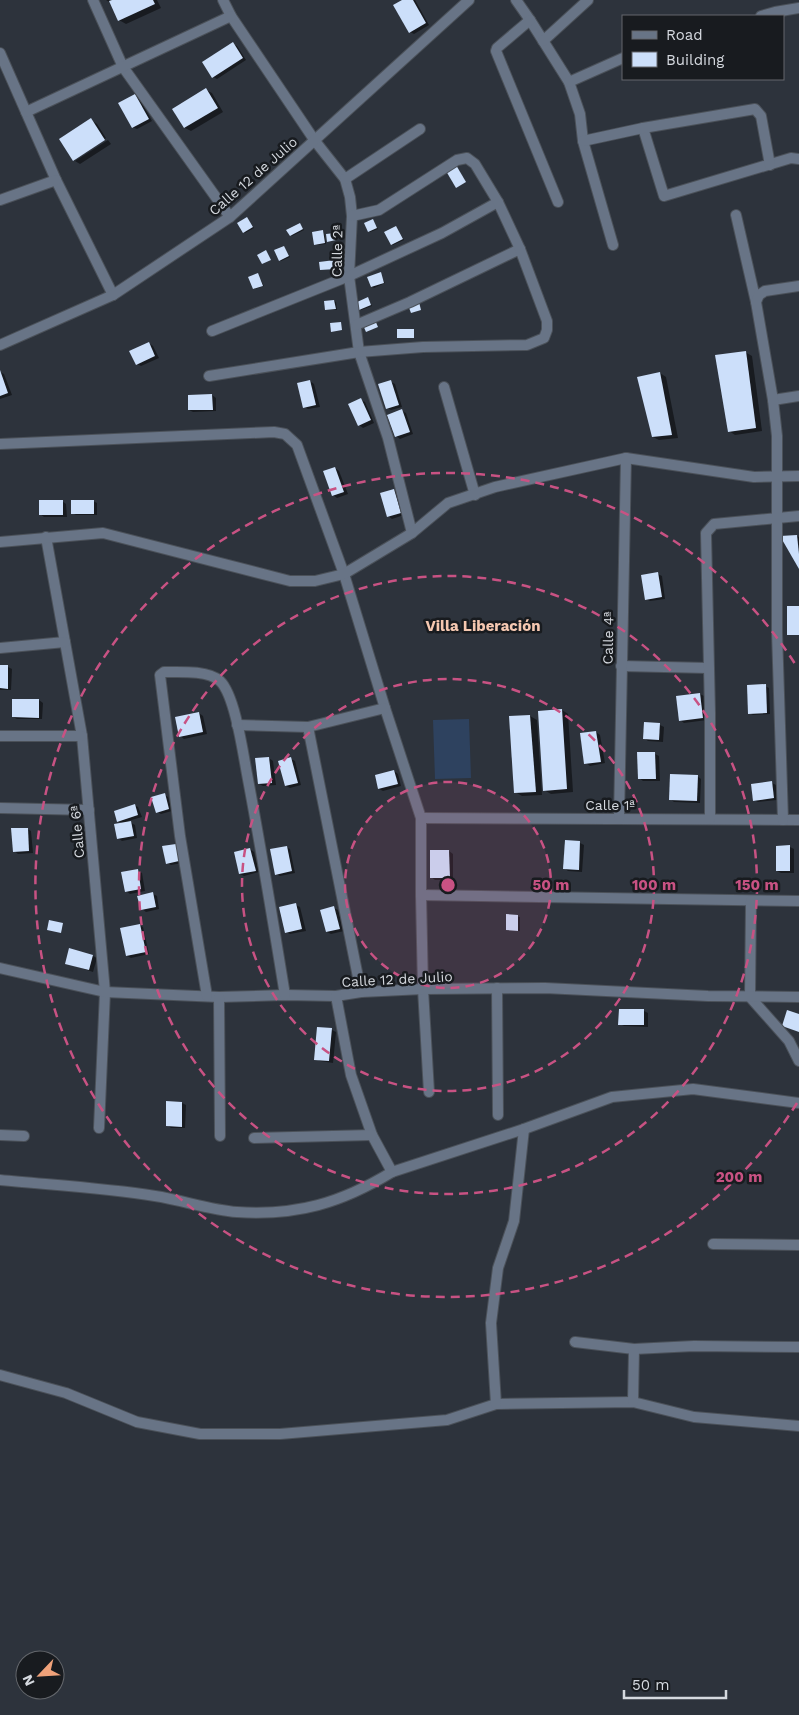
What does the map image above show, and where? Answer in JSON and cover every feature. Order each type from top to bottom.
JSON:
[{"type":"street","points":[[93,0],[122,67],[230,216]]},
{"type":"street","name":"Calle 2ª","points":[[222,0],[315,141],[344,179],[350,197],[352,216],[349,276],[359,352],[388,438],[412,533]]},
{"type":"street","name":"Calle 12 de Julio","points":[[0,345],[113,295],[230,216],[469,0]]},
{"type":"street","points":[[516,0],[569,82],[580,114],[583,141],[612,245]]},
{"type":"street","points":[[543,41],[588,0]]},
{"type":"street","points":[[764,15],[799,8]]},
{"type":"street","points":[[26,112],[231,16]]},
{"type":"street","points":[[530,20],[497,48],[496,51],[558,202]]},
{"type":"street","points":[[0,53],[56,180],[113,295]]},
{"type":"street","points":[[569,82],[622,58]]},
{"type":"street","points":[[583,141],[643,128],[755,109],[761,116],[770,165]]},
{"type":"street","points":[[643,128],[664,196],[791,158],[799,159]]},
{"type":"street","points":[[344,179],[420,129]]},
{"type":"street","points":[[209,376],[359,352],[423,347],[527,345],[544,338],[547,330],[547,321],[520,249],[498,202],[475,164],[467,158],[462,158],[379,210],[352,216]]},
{"type":"street","points":[[0,200],[56,180]]},
{"type":"street","points":[[212,331],[349,276],[442,233],[498,202]]},
{"type":"street","points":[[736,215],[756,302],[773,400],[776,436],[778,478],[776,518],[777,632],[783,820]]},
{"type":"street","points":[[356,325],[520,249]]},
{"type":"street","points":[[756,302],[759,295],[765,291],[799,286]]},
{"type":"street","points":[[444,387],[475,494]]},
{"type":"street","points":[[773,400],[799,396]]},
{"type":"street","points":[[0,444],[274,432],[285,434],[297,445],[344,574],[421,818],[423,989],[429,1092]]},
{"type":"street","points":[[0,542],[103,533],[290,582],[315,581],[344,574],[412,533],[448,503],[495,487],[626,458],[754,477],[778,478],[799,476]]},
{"type":"street","name":"Calle 4ª","points":[[619,818],[626,458]]},
{"type":"street","points":[[710,819],[706,533],[714,524],[799,516]]},
{"type":"street","name":"Calle 6ª","points":[[46,537],[82,736],[89,810],[105,992],[99,1128]]},
{"type":"street","points":[[0,648],[65,642]]},
{"type":"street","points":[[621,666],[708,668]]},
{"type":"street","points":[[207,996],[180,836],[160,675],[164,672],[196,673],[212,676],[219,680],[226,689],[237,725],[262,850],[285,995]]},
{"type":"street","points":[[237,725],[308,727],[385,708]]},
{"type":"street","points":[[308,727],[361,992]]},
{"type":"street","points":[[0,736],[82,736]]},
{"type":"street","points":[[0,808],[89,810]]},
{"type":"street","name":"Calle 1ª","points":[[421,818],[799,820]]},
{"type":"street","points":[[421,895],[799,901]]},
{"type":"street","points":[[751,901],[750,996],[789,1041],[799,1061]]},
{"type":"street","name":"Calle 12 de Julio","points":[[0,968],[105,992],[219,997],[336,996],[361,992],[497,988],[799,997]]},
{"type":"street","points":[[497,988],[498,1115]]},
{"type":"street","points":[[336,996],[351,1075],[372,1135],[392,1172]]},
{"type":"street","points":[[219,997],[220,1136]]},
{"type":"street","points":[[0,1180],[154,1196],[236,1212],[273,1212],[313,1208],[335,1201],[392,1172],[524,1129],[612,1097],[693,1089],[799,1103]]},
{"type":"street","points":[[496,1404],[491,1323],[498,1268],[514,1222],[524,1129]]},
{"type":"street","points":[[0,1135],[24,1136]]},
{"type":"street","points":[[254,1138],[372,1135]]},
{"type":"street","points":[[713,1244],[799,1245]]},
{"type":"street","points":[[575,1342],[634,1349],[694,1346],[799,1347]]},
{"type":"street","points":[[633,1402],[634,1349]]},
{"type":"street","points":[[0,1375],[66,1393],[137,1422],[200,1434],[280,1434],[447,1420],[496,1404],[633,1402],[694,1417],[799,1426]]},
{"type":"shaded area","points":[[469,719],[471,778],[435,779],[433,720]]},
{"type":"building","points":[[153,0],[155,4],[118,21],[109,1]]},
{"type":"building","points":[[402,0],[413,0],[426,23],[409,33],[393,5]]},
{"type":"building","points":[[233,42],[243,58],[212,78],[202,62]]},
{"type":"building","points":[[206,88],[218,108],[184,128],[172,109]]},
{"type":"building","points":[[135,94],[149,119],[132,128],[118,103]]},
{"type":"building","points":[[91,118],[105,140],[73,161],[59,139]]},
{"type":"building","points":[[456,165],[466,182],[456,188],[446,171]]},
{"type":"building","points":[[247,217],[253,227],[243,233],[237,223]]},
{"type":"building","points":[[373,219],[377,228],[368,232],[364,223]]},
{"type":"building","points":[[300,223],[303,229],[290,236],[286,230]]},
{"type":"building","points":[[396,226],[403,239],[391,245],[384,232]]},
{"type":"building","points":[[323,230],[325,243],[314,245],[312,232]]},
{"type":"building","points":[[335,233],[336,240],[327,242],[326,234]]},
{"type":"building","points":[[284,246],[289,256],[279,261],[274,250]]},
{"type":"building","points":[[266,250],[271,260],[262,264],[257,255]]},
{"type":"building","points":[[335,260],[336,269],[320,270],[319,262]]},
{"type":"building","points":[[381,272],[384,283],[371,287],[367,277]]},
{"type":"building","points":[[258,273],[263,286],[253,289],[248,277]]},
{"type":"building","points":[[368,297],[371,305],[359,310],[355,303]]},
{"type":"building","points":[[334,300],[336,309],[325,310],[324,301]]},
{"type":"building","points":[[419,302],[421,310],[411,313],[408,305]]},
{"type":"building","points":[[375,320],[378,327],[366,332],[363,325]]},
{"type":"building","points":[[341,322],[342,330],[331,332],[330,323]]},
{"type":"building","points":[[397,329],[414,329],[414,338],[397,338]]},
{"type":"building","points":[[149,342],[155,356],[136,365],[129,351]]},
{"type":"building","points":[[746,351],[756,428],[728,432],[715,355]]},
{"type":"building","points":[[0,370],[8,393],[0,396]]},
{"type":"building","points":[[660,372],[672,435],[652,437],[637,377]]},
{"type":"building","points":[[310,380],[316,405],[303,408],[297,383]]},
{"type":"building","points":[[391,380],[399,405],[386,409],[378,384]]},
{"type":"building","points":[[212,394],[213,410],[188,410],[188,395]]},
{"type":"building","points":[[361,398],[371,420],[358,426],[348,404]]},
{"type":"building","points":[[402,409],[410,432],[395,437],[387,415]]},
{"type":"building","points":[[335,467],[344,492],[332,496],[323,471]]},
{"type":"building","points":[[394,489],[401,513],[387,517],[380,493]]},
{"type":"building","points":[[39,500],[63,500],[63,515],[39,515]]},
{"type":"building","points":[[71,500],[94,500],[94,514],[71,514]]},
{"type":"building","points":[[797,535],[799,554],[799,569],[780,536]]},
{"type":"building","points":[[658,572],[662,597],[645,600],[641,575]]},
{"type":"building","points":[[787,606],[799,606],[799,635],[787,635]]},
{"type":"building","points":[[0,665],[8,665],[8,689],[0,688]]},
{"type":"building","points":[[766,684],[767,713],[748,714],[747,685]]},
{"type":"building","points":[[700,693],[703,718],[679,721],[676,696]]},
{"type":"building","points":[[12,699],[39,699],[39,718],[12,717]]},
{"type":"building","points":[[562,709],[567,789],[543,791],[538,711]]},
{"type":"building","points":[[199,712],[203,732],[179,737],[175,717]]},
{"type":"building","points":[[530,715],[536,792],[514,793],[509,716]]},
{"type":"building","points":[[644,722],[660,723],[659,740],[643,739]]},
{"type":"building","points":[[596,731],[601,762],[584,764],[580,733]]},
{"type":"building","points":[[637,752],[655,752],[656,779],[638,779]]},
{"type":"building","points":[[269,757],[272,783],[258,784],[255,758]]},
{"type":"building","points":[[291,757],[298,783],[285,786],[278,761]]},
{"type":"building","points":[[394,770],[398,784],[378,789],[375,775]]},
{"type":"building","points":[[670,774],[698,775],[697,801],[669,800]]},
{"type":"building","points":[[772,781],[774,798],[753,801],[751,784]]},
{"type":"building","points":[[165,793],[169,809],[156,813],[151,797]]},
{"type":"building","points":[[135,804],[138,815],[117,822],[114,811]]},
{"type":"building","points":[[131,821],[134,836],[117,839],[114,824]]},
{"type":"building","points":[[11,828],[28,828],[29,851],[13,852]]},
{"type":"building","points":[[565,840],[580,841],[579,870],[563,869]]},
{"type":"building","points":[[176,844],[179,861],[166,864],[162,846]]},
{"type":"building","points":[[790,845],[790,871],[776,871],[776,846]]},
{"type":"building","points":[[287,846],[292,871],[275,875],[270,849]]},
{"type":"building","points":[[250,848],[256,871],[239,874],[234,852]]},
{"type":"building","points":[[430,850],[449,850],[450,878],[430,878]]},
{"type":"building","points":[[138,869],[141,889],[125,892],[121,872]]},
{"type":"building","points":[[153,892],[156,907],[141,910],[137,896]]},
{"type":"building","points":[[296,903],[302,929],[285,933],[279,907]]},
{"type":"building","points":[[334,906],[340,929],[326,932],[320,910]]},
{"type":"building","points":[[506,914],[518,915],[518,931],[506,930]]},
{"type":"building","points":[[49,920],[63,923],[61,933],[47,930]]},
{"type":"building","points":[[140,924],[146,952],[126,956],[120,928]]},
{"type":"building","points":[[69,948],[93,955],[89,970],[65,964]]},
{"type":"building","points":[[619,1009],[644,1009],[644,1025],[618,1025]]},
{"type":"building","points":[[787,1010],[799,1014],[799,1032],[782,1026]]},
{"type":"building","points":[[317,1027],[332,1028],[329,1061],[314,1060]]},
{"type":"building","points":[[166,1101],[182,1102],[182,1127],[166,1126]]},
{"type":"district","name":"Villa Liberación","points":[[483,626]]}]
